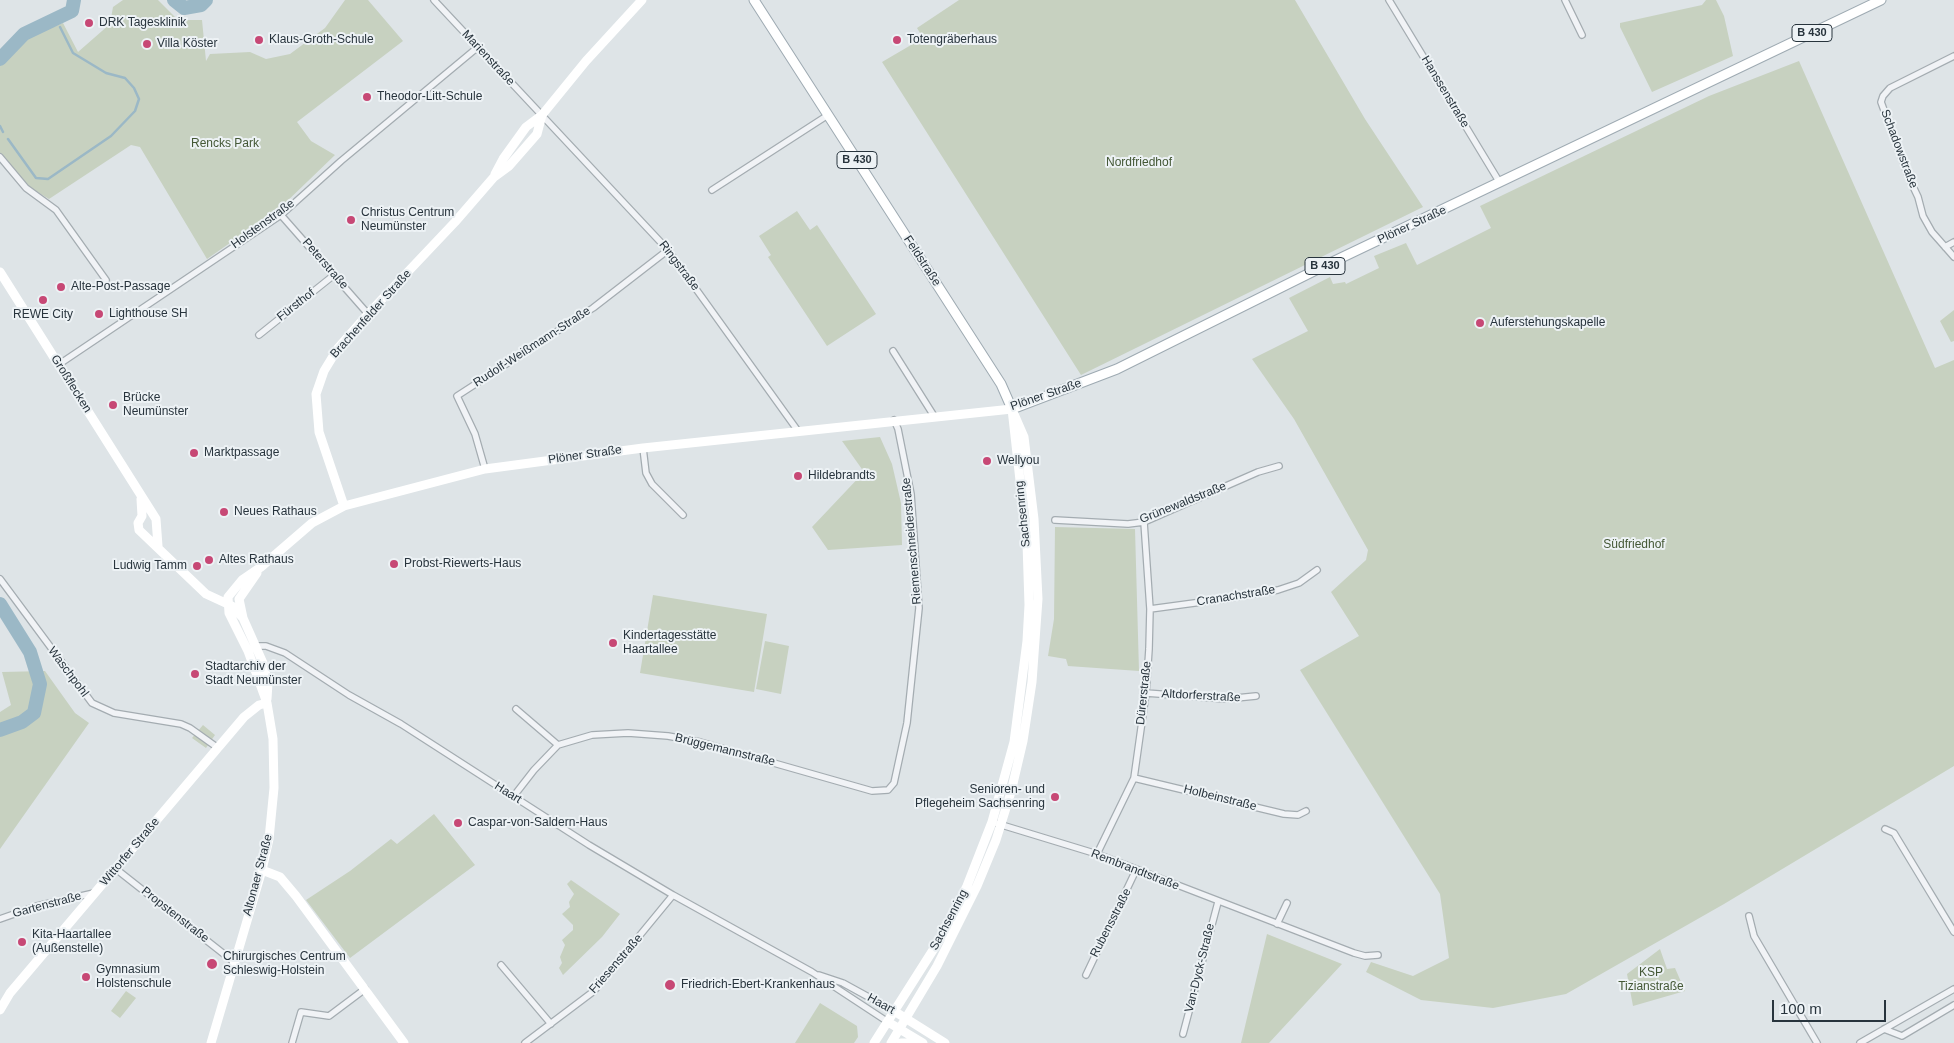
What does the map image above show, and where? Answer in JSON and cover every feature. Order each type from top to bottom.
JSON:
[{"type":"main road","name":"Brachenfelder Straße","points":[[344,506],[319,432],[316,394],[318,383],[330,359],[368,314],[494,177],[510,166],[538,134],[542,115],[586,61],[642,0]]},
{"type":"main road","name":"Feldstraße","points":[[754,0],[1001,384],[1012,409]]},
{"type":"main road","name":"Plöner Straße","points":[[234,588],[312,523],[344,506],[485,469],[643,448],[1012,409],[1117,369],[1324,266],[1881,0]]},
{"type":"main road","name":"Großflecken","points":[[0,272],[153,516],[157,523],[158,546]]},
{"type":"main road","name":"Sachsenring","points":[[891,1043],[966,912],[996,824],[1018,718],[1029,605],[1027,543],[1012,409]]},
{"type":"main road","name":"Großflecken","points":[[141,497],[142,516],[138,526],[146,534]]},
{"type":"main road","points":[[142,516],[153,516]]},
{"type":"main road","points":[[156,530],[146,534],[206,594],[228,604],[239,599]]},
{"type":"main road","name":"Plöner Straße","points":[[239,599],[261,567]]},
{"type":"main road","points":[[206,594],[218,595],[234,588]]},
{"type":"main road","points":[[228,604],[228,597],[234,588]]},
{"type":"main road","name":"Altonaer Straße","points":[[239,599],[243,618],[257,646],[268,684],[267,703]]},
{"type":"main road","name":"Altonaer Straße","points":[[228,604],[243,618]]},
{"type":"main road","name":"Altonaer Straße","points":[[210,1043],[270,839],[275,774],[273,739],[267,703],[242,639],[232,620],[228,604]]},
{"type":"main road","points":[[242,639],[257,646]]},
{"type":"main road","name":"Wittorfer Straße","points":[[0,1010],[10,993],[244,717],[259,705],[267,703]]},
{"type":"main road","name":"Sachsenring","points":[[874,1043],[947,928],[996,824]]},
{"type":"main road","points":[[262,870],[280,877],[296,896],[404,1043]]},
{"type":"main road","name":"Haart","points":[[894,1011],[945,1043]]},
{"type":"main road","name":"Haart","points":[[888,1022],[923,1043]]},
{"type":"main road","points":[[901,1043],[913,1043]]},
{"type":"street","name":"Marienstraße","points":[[434,0],[542,115]]},
{"type":"street","name":"Hanssenstraße","points":[[1389,0],[1500,183]]},
{"type":"street","points":[[1564,0],[1582,35]]},
{"type":"street","name":"Holstenstraße","points":[[58,365],[281,215],[340,161],[478,47]]},
{"type":"street","name":"Schadowstraße","points":[[1954,56],[1890,88],[1883,96],[1881,102],[1918,197],[1923,216],[1932,232],[1954,258]]},
{"type":"street","name":"Ringstraße","points":[[542,115],[668,250],[798,431]]},
{"type":"street","points":[[712,190],[828,115]]},
{"type":"street","points":[[0,157],[26,188],[56,210],[106,280]]},
{"type":"street","name":"Peterstraße","points":[[281,215],[368,314]]},
{"type":"street","points":[[1945,247],[1954,242]]},
{"type":"street","name":"Rudolf-Weißmann-Straße","points":[[485,469],[475,434],[457,396],[593,308],[668,250]]},
{"type":"street","name":"Fürsthof","points":[[258,335],[334,275]]},
{"type":"street","points":[[892,351],[934,416]]},
{"type":"street","name":"Riemenschneiderstraße","points":[[894,420],[911,494],[918,608],[907,723]]},
{"type":"street","points":[[643,448],[646,473],[652,484],[683,515]]},
{"type":"street","name":"Grünewaldstraße","points":[[1055,520],[1128,524],[1144,522],[1258,472],[1279,466]]},
{"type":"street","name":"Dürerstraße","points":[[1097,854],[1134,778],[1146,693],[1150,608],[1144,522]]},
{"type":"street","name":"Cranachstraße","points":[[1150,608],[1224,600],[1278,590],[1299,583],[1318,570]]},
{"type":"street","name":"Waschpohl","points":[[0,579],[92,703],[114,713],[181,724],[190,728],[218,748]]},
{"type":"street","name":"Haart","points":[[257,646],[266,646],[285,653],[349,695],[401,724],[513,797],[673,895],[812,972],[888,1022]]},
{"type":"street","name":"Altdorferstraße","points":[[1146,693],[1226,699],[1256,696]]},
{"type":"street","points":[[516,710],[558,746]]},
{"type":"street","name":"Brüggemannstraße","points":[[513,797],[534,770],[558,746],[592,735],[628,734],[668,736],[700,742],[872,791],[888,790],[894,782],[907,723]]},
{"type":"street","name":"Holbeinstraße","points":[[1134,778],[1284,814],[1298,815],[1306,810]]},
{"type":"street","name":"Rembrandtstraße","points":[[996,824],[1097,854],[1354,953],[1365,956],[1378,955]]},
{"type":"street","points":[[1885,829],[1894,833],[1954,932]]},
{"type":"street","name":"Propstenstraße","points":[[116,869],[234,962]]},
{"type":"street","name":"Rubensstraße","points":[[1086,975],[1136,870]]},
{"type":"street","name":"Gartenstraße","points":[[0,918],[37,906],[95,893]]},
{"type":"street","name":"Friesenstraße","points":[[525,1043],[594,991],[673,895]]},
{"type":"street","name":"Van-Dyck-Straße","points":[[1183,1034],[1218,902]]},
{"type":"street","points":[[1277,924],[1287,903]]},
{"type":"street","points":[[1749,916],[1754,936],[1817,1043]]},
{"type":"street","points":[[501,965],[551,1024]]},
{"type":"street","name":"Haart","points":[[812,972],[842,983],[894,1011]]},
{"type":"street","points":[[292,1043],[301,1012],[329,1016],[364,989]]},
{"type":"street","points":[[1860,1043],[1954,990]]},
{"type":"street","points":[[1884,1029],[1902,1036],[1954,1005]]},
{"type":"green space","name":"Rencks Park","points":[[123,0],[158,0],[178,20],[202,20],[206,61],[210,54],[250,52],[266,59],[290,54],[325,28],[345,0],[368,0],[403,41],[297,122],[311,141],[335,155],[280,208],[207,259],[140,147],[131,145],[49,199],[26,185],[0,153],[0,63],[28,37],[63,23],[78,52],[110,24],[113,7]]},
{"type":"green space","name":"Nordfriedhof","points":[[959,0],[1295,0],[1365,119],[1423,207],[1081,375],[882,62],[923,38],[917,28]]},
{"type":"green space","points":[[1706,0],[1716,0],[1724,16],[1733,56],[1652,92],[1620,27],[1620,23],[1702,5]]},
{"type":"green space","name":"Südfriedhof","points":[[1799,61],[1935,368],[1954,360],[1954,766],[1724,904],[1566,994],[1493,1008],[1421,1000],[1366,972],[1371,962],[1413,976],[1449,958],[1440,894],[1300,670],[1359,636],[1331,592],[1366,560],[1368,550],[1294,419],[1252,359],[1308,331],[1289,298],[1330,277],[1333,284],[1345,282],[1346,284],[1379,268],[1374,256],[1406,243],[1417,265],[1491,228],[1480,206],[1709,96]]},
{"type":"green space","points":[[797,211],[810,230],[817,225],[876,314],[827,346],[768,257],[771,255],[759,236]]},
{"type":"green space","points":[[1954,310],[1954,341],[1951,342],[1940,321]]},
{"type":"green space","points":[[880,437],[892,464],[901,503],[902,545],[828,550],[812,527],[864,472],[842,441]]},
{"type":"green space","points":[[1055,527],[1135,529],[1139,671],[1068,666],[1066,659],[1048,656],[1054,619]]},
{"type":"green space","points":[[653,595],[767,614],[754,692],[640,673]]},
{"type":"green space","points":[[765,641],[789,646],[781,694],[756,689]]},
{"type":"green space","points":[[45,671],[75,713],[89,723],[0,849],[0,712],[11,705],[2,672]]},
{"type":"green space","points":[[203,725],[215,735],[206,748],[192,738]]},
{"type":"green space","points":[[434,814],[475,865],[350,958],[306,900],[350,871],[391,839],[397,844]]},
{"type":"green space","points":[[571,880],[620,914],[602,937],[563,975],[559,968],[562,963],[560,957],[565,945],[562,940],[573,930],[573,925],[562,914],[570,907],[569,902],[574,894],[567,884]]},
{"type":"green space","points":[[1267,934],[1342,964],[1269,1043],[1241,1043]]},
{"type":"green space","name":"KSP Tizianstraße","points":[[1660,949],[1667,969],[1675,968],[1685,991],[1633,1006],[1627,974]]},
{"type":"green space","points":[[126,991],[136,998],[120,1018],[111,1011]]},
{"type":"green space","name":"Friedrich-Ebert-Krankenhaus","points":[[820,1003],[857,1026],[858,1037],[854,1043],[795,1043]]},
{"type":"waterway","points":[[0,59],[24,34],[72,11],[74,0]]},
{"type":"waterway","points":[[174,0],[184,8],[201,5],[206,0]]},
{"type":"waterway","points":[[8,139],[36,178],[48,179],[111,136],[135,111],[139,99],[134,88],[125,78],[106,73],[73,53],[60,27]]},
{"type":"waterway","points":[[0,126],[3,132]]},
{"type":"waterway","points":[[0,604],[30,652],[40,684],[34,713],[22,722],[0,730]]},
{"type":"place","name":"DRK Tagesklinik","points":[[89,23]]},
{"type":"place","name":"Klaus-Groth-Schule","points":[[259,40]]},
{"type":"place","name":"Totengräberhaus","points":[[897,40]]},
{"type":"place","name":"Villa Köster","points":[[147,44]]},
{"type":"place","name":"Theodor-Litt-Schule","points":[[367,97]]},
{"type":"place","name":"Christus Centrum Neumünster","points":[[351,220]]},
{"type":"place","name":"Alte-Post-Passage","points":[[61,287]]},
{"type":"place","name":"REWE City","points":[[43,300]]},
{"type":"place","name":"Lighthouse SH","points":[[99,314]]},
{"type":"place","name":"Auferstehungskapelle","points":[[1480,323]]},
{"type":"place","name":"Brücke Neumünster","points":[[113,405]]},
{"type":"place","name":"Marktpassage","points":[[194,453]]},
{"type":"place","name":"Wellyou","points":[[987,461]]},
{"type":"place","name":"Hildebrandts","points":[[798,476]]},
{"type":"place","name":"Neues Rathaus","points":[[224,512]]},
{"type":"place","name":"Altes Rathaus","points":[[209,560]]},
{"type":"place","name":"Probst-Riewerts-Haus","points":[[394,564]]},
{"type":"place","name":"Ludwig Tamm","points":[[197,566]]},
{"type":"place","name":"Kindertagesstätte Haartallee","points":[[613,643]]},
{"type":"place","name":"Stadtarchiv der Stadt Neumünster","points":[[195,674]]},
{"type":"place","name":"Senioren- und Pflegeheim Sachsenring","points":[[1055,797]]},
{"type":"place","name":"Caspar-von-Saldern-Haus","points":[[458,823]]},
{"type":"place","name":"Kita-Haartallee (Außenstelle)","points":[[22,942]]},
{"type":"place","name":"Chirurgisches Centrum Schleswig-Holstein","points":[[212,964]]},
{"type":"place","name":"Gymnasium Holstenschule","points":[[86,977]]},
{"type":"place","name":"Friedrich-Ebert-Krankenhaus","points":[[670,985]]}]
